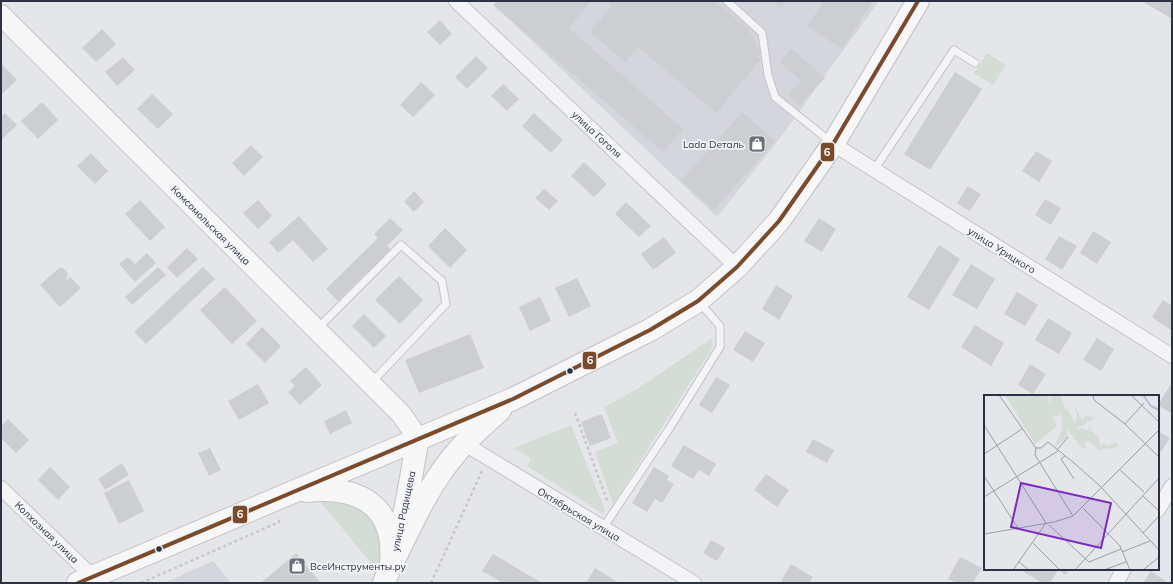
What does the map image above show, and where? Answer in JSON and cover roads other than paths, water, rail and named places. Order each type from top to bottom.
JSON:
[{"type":"main road","points":[[86,580],[281,504],[418,438],[513,399],[650,330],[698,301],[737,266],[779,221],[833,144],[918,1]]},
{"type":"main road","points":[[387,576],[414,520],[437,479],[456,452],[513,399]]},
{"type":"main road","name":"улица Радищева","points":[[387,576],[400,530],[418,438]]},
{"type":"main road","points":[[281,504],[306,491],[331,490],[353,494],[363,498],[382,514],[386,522],[390,536],[391,554],[387,576]]},
{"type":"street","name":"улица Гоголя","points":[[456,1],[737,266]]},
{"type":"street","name":"Комсомольская улица","points":[[1,15],[371,384],[400,414],[418,438]]},
{"type":"street","name":"улица Урицкого","points":[[833,144],[1172,356]]},
{"type":"street","name":"Октябрьская улица","points":[[465,444],[694,583]]},
{"type":"street","points":[[1159,508],[1172,486]]},
{"type":"street","name":"Колхозная улица","points":[[1,488],[86,580]]},
{"type":"street","points":[[1116,583],[1123,570]]},
{"type":"lane","points":[[727,1],[762,34],[768,75],[775,97],[833,144]]},
{"type":"lane","points":[[874,170],[954,50],[975,63]]},
{"type":"lane","points":[[316,330],[401,245],[442,281],[446,304],[371,384]]},
{"type":"lane","points":[[603,528],[669,429],[720,347],[720,326],[698,301]]},
{"type":"place","name":"Lada Dеталь","points":[[757,144]]},
{"type":"place","name":"ВсеИнструменты.ру","points":[[297,566]]}]
